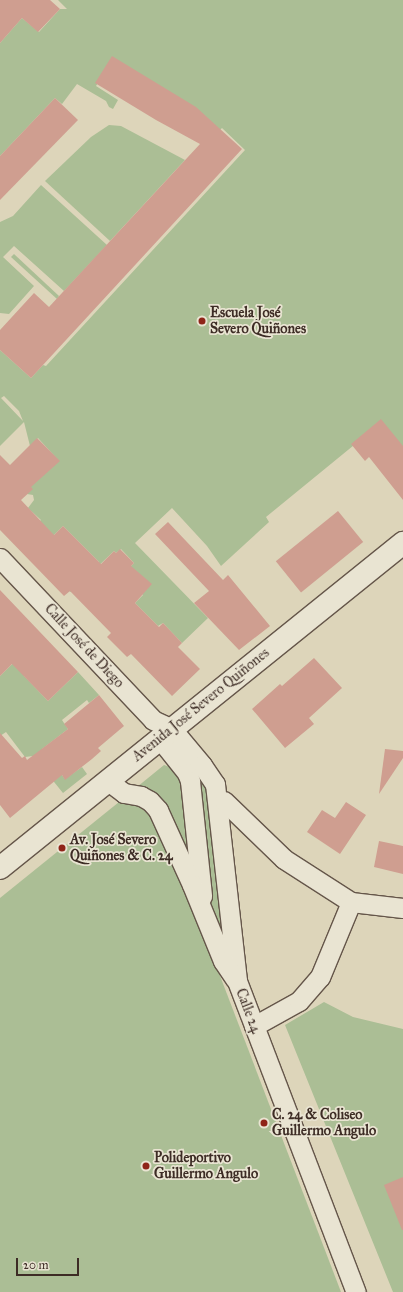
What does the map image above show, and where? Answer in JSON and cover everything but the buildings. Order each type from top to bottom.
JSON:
[{"type":"street","name":"Avenida José Severo Quiñones","points":[[0,868],[403,542]]},
{"type":"street","name":"Calle José de Diego","points":[[0,558],[166,734]]},
{"type":"street","points":[[166,734],[190,781],[201,874],[202,909]]},
{"type":"street","name":"Calle 24","points":[[166,734],[202,765],[216,784],[237,981],[356,1292]]},
{"type":"street","points":[[108,781],[124,792],[141,796],[150,801],[158,810],[202,909],[223,961],[237,981]]},
{"type":"street","points":[[224,802],[284,859],[351,902],[403,908]]},
{"type":"street","points":[[254,1026],[300,1001],[320,977],[351,902]]},
{"type":"green space","name":"Escuela José Severo Quiñones","points":[[58,0],[403,0],[403,450],[381,423],[266,517],[269,522],[221,566],[207,546],[172,508],[135,543],[208,618],[182,643],[163,623],[158,626],[135,603],[143,595],[128,579],[130,567],[134,563],[121,549],[116,553],[114,551],[71,592],[69,591],[99,562],[63,526],[33,556],[35,526],[41,520],[28,508],[34,500],[33,495],[27,494],[27,483],[59,461],[38,438],[30,446],[24,422],[0,446],[0,350],[31,378],[43,365],[46,366],[245,150],[222,128],[213,137],[113,59],[96,86],[118,100],[113,109],[109,107],[106,101],[77,84],[62,104],[55,98],[0,156],[0,43],[22,18],[39,32],[60,9],[67,9]],"holes":[[[4,396],[19,411],[23,421],[1,398]]]},
{"type":"green space","points":[[109,125],[121,126],[185,160],[110,241],[45,181],[91,137]]},
{"type":"green space","points":[[41,185],[107,245],[64,291],[14,246],[3,257],[34,286],[9,314],[0,313],[0,222],[13,216]]},
{"type":"green space","points":[[14,254],[59,296],[57,299],[11,257]]},
{"type":"green space","points":[[42,635],[24,676],[48,701],[78,672],[99,695],[89,703],[87,700],[62,720],[68,729],[42,749],[65,779],[82,767],[87,774],[63,793],[33,756],[25,757],[6,732],[0,736],[0,676]]},
{"type":"green space","points":[[164,765],[170,767],[184,785],[193,865],[170,811],[164,802],[137,787]]},
{"type":"green space","points":[[202,780],[205,780],[227,944],[213,918],[209,898],[199,784]]},
{"type":"green space","name":"Polideportivo Guillermo Angulo","points":[[126,801],[150,809],[178,866],[341,1292],[0,1292],[0,898],[119,802]]},
{"type":"green space","points":[[324,1002],[353,1017],[403,1029],[403,1292],[393,1292],[285,1025]]},
{"type":"place","name":"Escuela José Severo Quiñones","points":[[202,321]]},
{"type":"place","name":"Av. José Severo Quiñones & C. 24","points":[[62,848]]},
{"type":"place","name":"C. 24 & Coliseo Guillermo Angulo","points":[[264,1123]]},
{"type":"place","name":"Polideportivo Guillermo Angulo","points":[[146,1166]]}]
